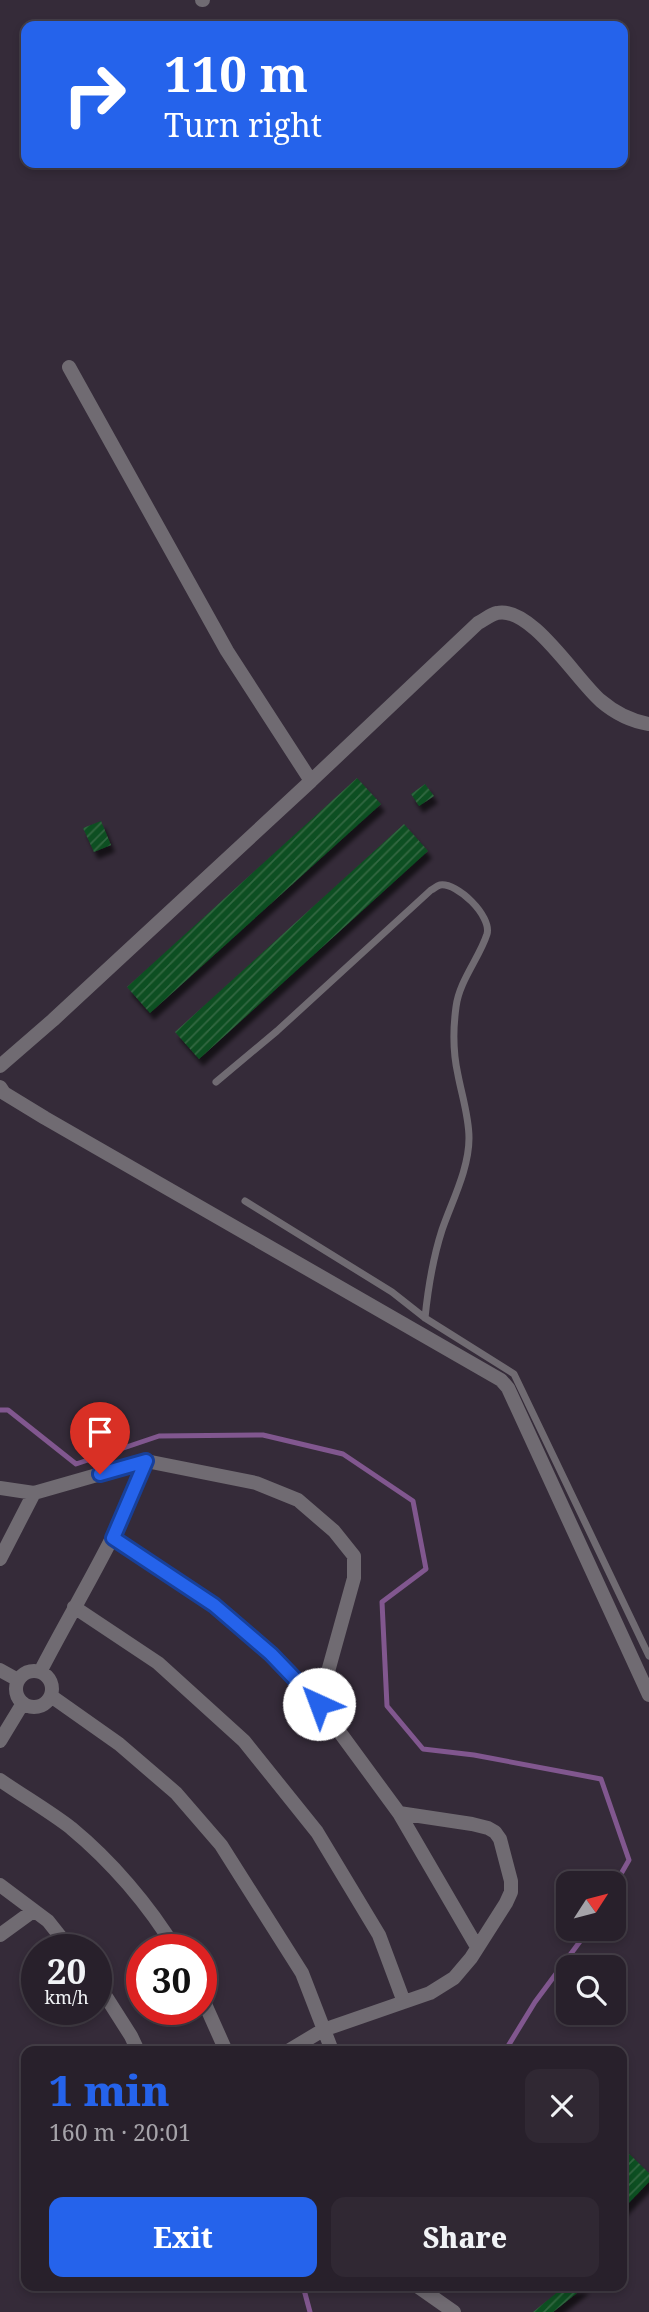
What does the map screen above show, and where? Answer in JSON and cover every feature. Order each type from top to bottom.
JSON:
[{"type":"street","points":[[69,367],[228,651],[311,781]]},
{"type":"street","points":[[0,1066],[112,966],[478,623],[498,612],[518,616],[533,626],[600,701],[628,719],[649,724]]},
{"type":"street","points":[[0,1087],[4,1093],[45,1118],[502,1380],[649,1695]]},
{"type":"street","points":[[40,1672],[113,1538],[146,1461]]},
{"type":"street","points":[[0,1488],[34,1493],[146,1461],[256,1483],[298,1500],[334,1531],[354,1556],[354,1577],[319,1704]]},
{"type":"street","points":[[0,1559],[34,1493]]},
{"type":"street","points":[[113,1538],[214,1605],[271,1654],[319,1704],[399,1813],[477,1947]]},
{"type":"street","points":[[74,1607],[158,1663],[244,1741],[317,1832],[379,1934],[404,2002]]},
{"type":"street","points":[[0,1671],[18,1680]]},
{"type":"street","points":[[40,1672],[52,1684],[51,1696],[39,1706],[27,1706],[16,1692],[18,1680],[26,1673],[40,1672]]},
{"type":"street","points":[[51,1696],[119,1744],[176,1793],[220,1845],[302,1973],[330,2046]]},
{"type":"street","points":[[0,1741],[23,1703]]},
{"type":"street","points":[[0,1780],[71,1828],[117,1871],[167,1934]]},
{"type":"street","points":[[296,2046],[323,2029],[430,1993],[454,1978],[471,1958],[511,1892],[511,1881],[500,1839],[495,1832],[488,1828],[399,1813]]},
{"type":"street","points":[[0,1885],[48,1921],[58,1934]]},
{"type":"street","points":[[0,1935],[33,1911]]},
{"type":"street","points":[[112,2006],[136,2046]]},
{"type":"street","points":[[214,2025],[224,2046]]},
{"type":"street","points":[[424,2291],[454,2312]]},
{"type":"lane","points":[[216,1082],[277,1031],[431,890],[440,885],[450,887],[481,909],[486,918],[488,932],[471,965],[456,1004],[454,1046],[466,1107],[469,1140],[461,1179],[441,1231],[430,1278],[425,1318]]},
{"type":"lane","points":[[244,1201],[392,1292],[425,1318],[514,1374],[649,1656]]},
{"type":"building","points":[[357,778],[381,804],[150,1013],[127,987]]},
{"type":"building","points":[[425,784],[434,796],[419,806],[411,794]]},
{"type":"building","points":[[101,821],[111,845],[94,852],[83,828]]},
{"type":"building","points":[[404,824],[428,851],[199,1059],[175,1032]]},
{"type":"building","points":[[627,2152],[649,2173],[649,2182],[627,2205]]},
{"type":"building","points":[[559,2291],[580,2291],[553,2312],[533,2312]]},
{"type":"waterway","points":[[0,1410],[8,1410],[76,1464],[159,1436],[263,1435],[343,1454],[413,1501],[426,1569],[382,1602],[387,1706],[423,1749],[474,1755],[601,1779],[629,1860],[623,1871]]},
{"type":"waterway","points":[[508,2046],[535,2002],[580,1941]]},
{"type":"waterway","points":[[304,2291],[310,2312]]},
{"type":"route","points":[[100,1474],[146,1461],[113,1538],[130,1552],[214,1605],[271,1654],[319,1704]]}]
